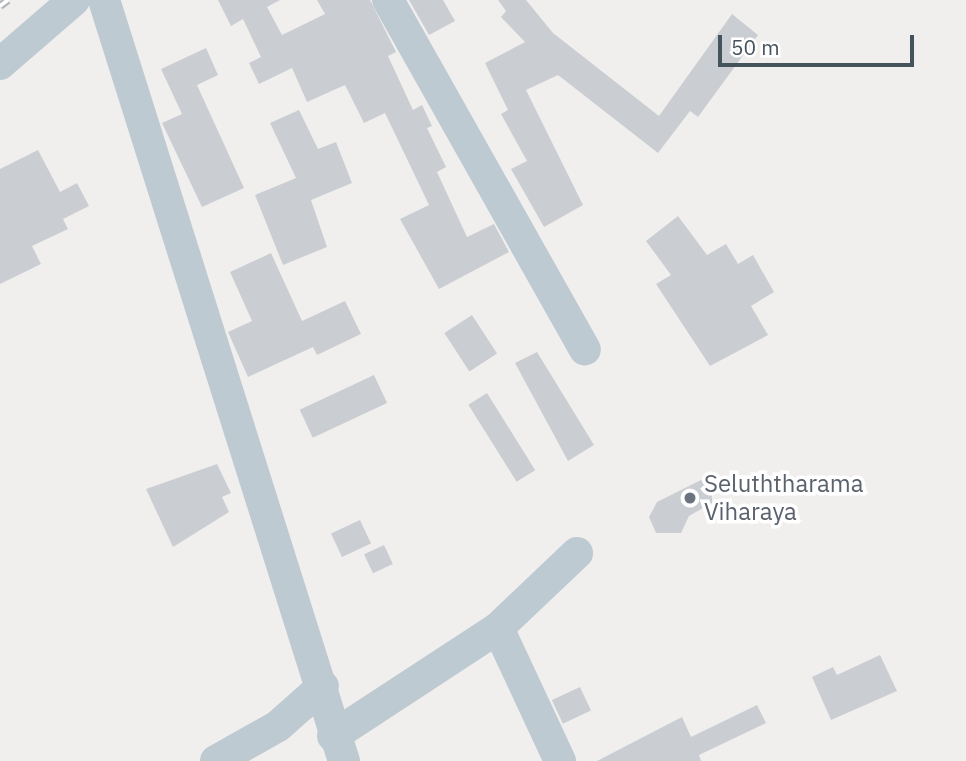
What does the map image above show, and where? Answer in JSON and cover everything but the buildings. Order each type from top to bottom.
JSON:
[{"type":"street","points":[[0,64],[74,0]]},
{"type":"street","points":[[104,0],[323,687],[339,749],[498,628],[577,553]]},
{"type":"street","points":[[388,0],[585,349]]},
{"type":"street","points":[[498,628],[560,761]]},
{"type":"street","points":[[216,761],[278,726],[323,687]]},
{"type":"railway","points":[[0,6],[8,0]]},
{"type":"place","name":"Seluththarama Viharaya","points":[[690,498]]}]
